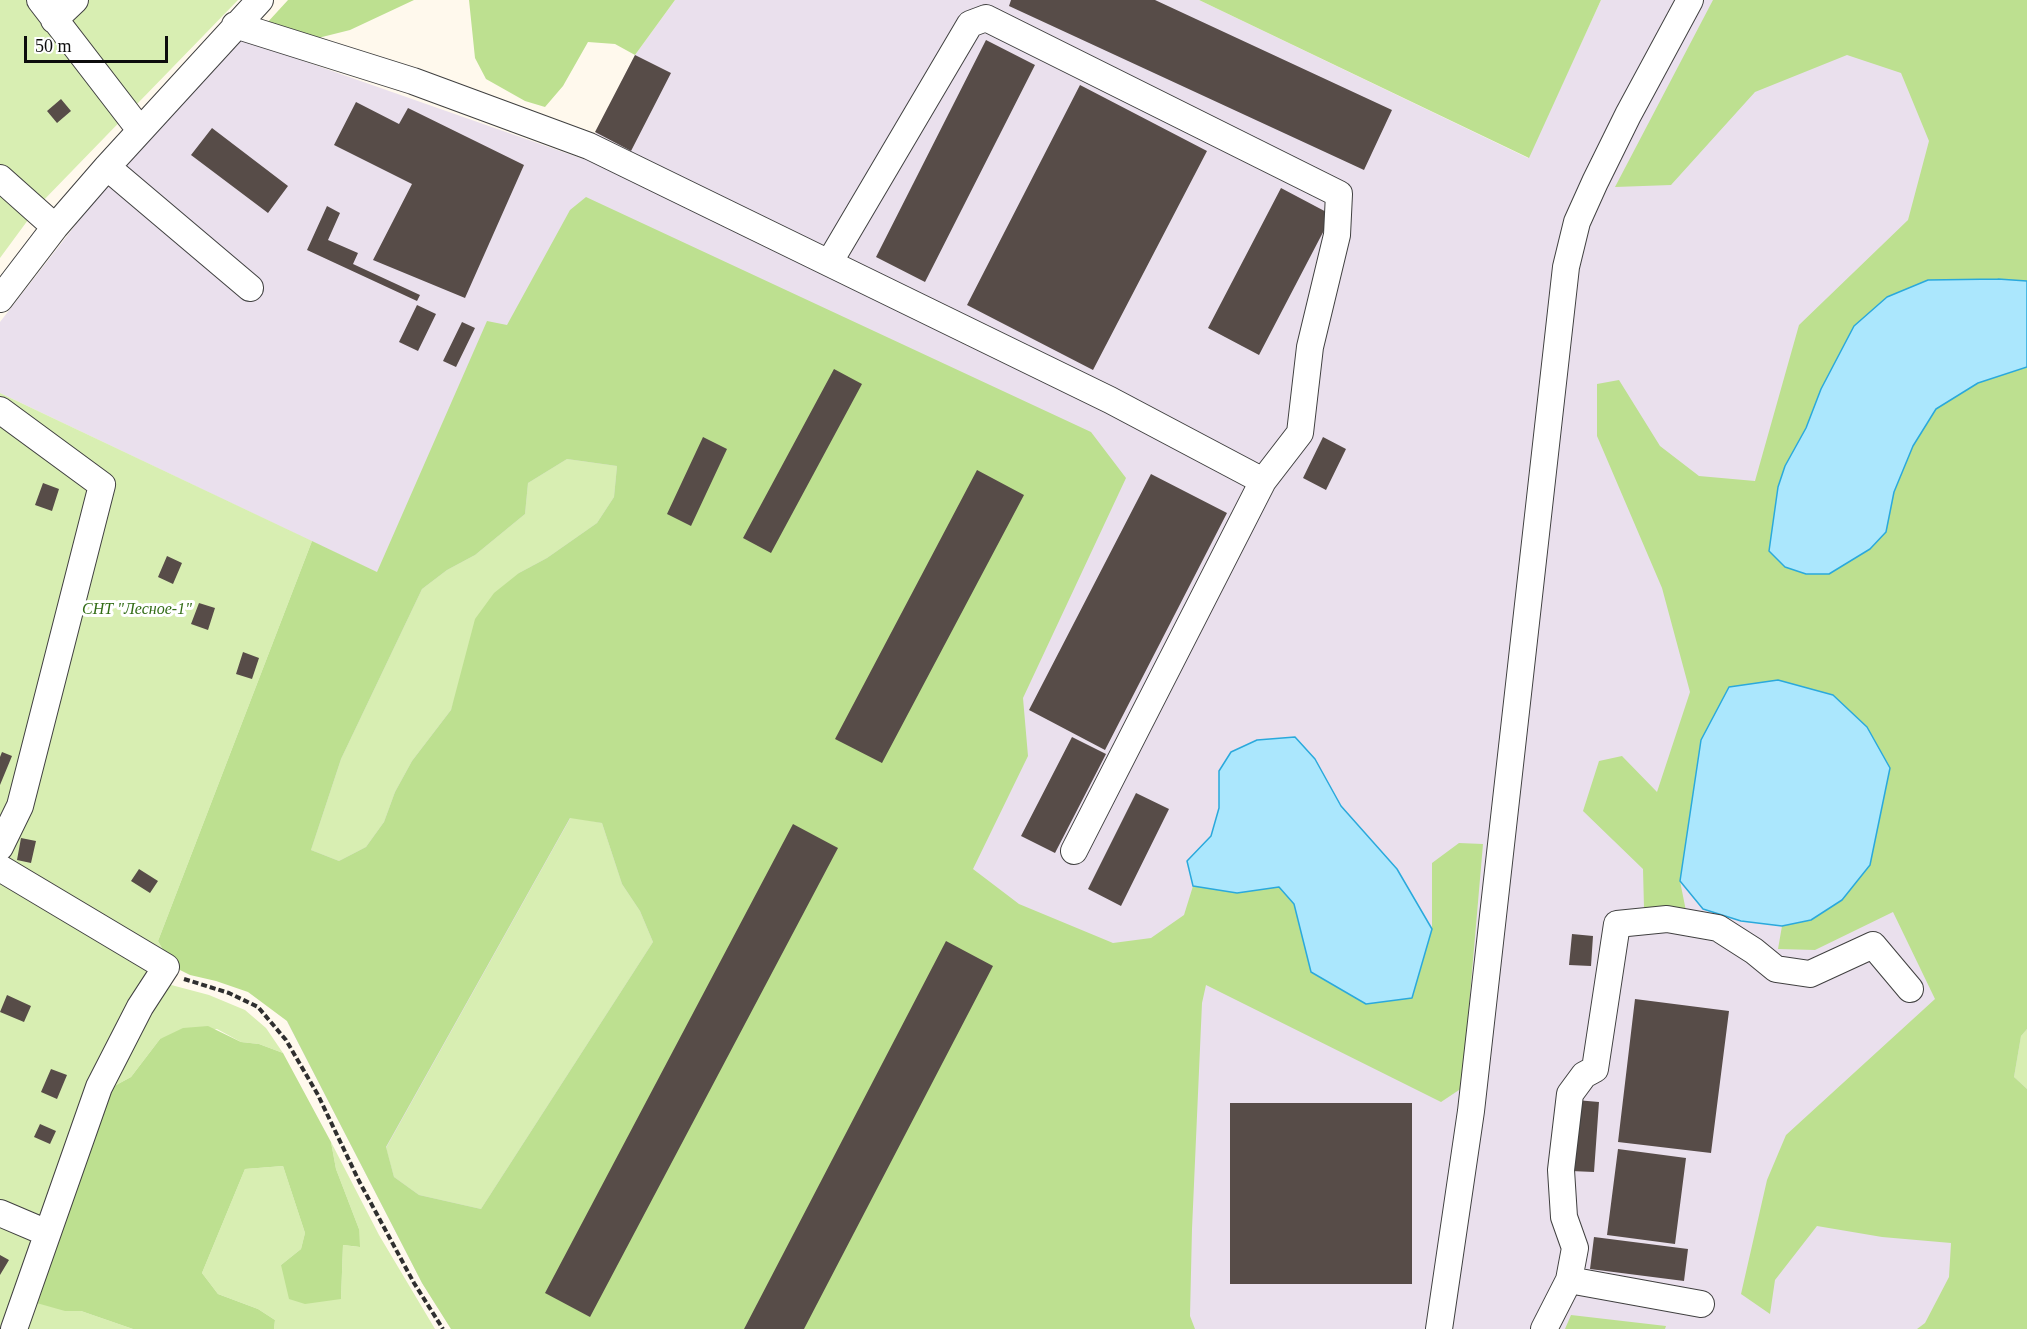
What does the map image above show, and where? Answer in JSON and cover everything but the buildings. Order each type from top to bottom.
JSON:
[{"type":"street","points":[[75,0],[47,10],[140,130]]},
{"type":"street","points":[[0,299],[55,227],[107,167],[260,0]]},
{"type":"street","points":[[1439,1329],[1471,1112],[1566,267],[1577,222],[1595,182],[1690,0]]},
{"type":"street","points":[[829,263],[970,24],[986,18],[1339,194],[1337,235],[1310,347],[1300,433],[1263,481],[1074,851]]},
{"type":"street","points":[[235,25],[413,81],[589,146],[1110,400],[1263,481]]},
{"type":"street","points":[[107,167],[250,288]]},
{"type":"street","points":[[0,178],[55,227]]},
{"type":"street","points":[[0,410],[102,485],[20,806],[0,847]]},
{"type":"street","points":[[0,868],[166,968],[140,1007],[99,1087],[14,1329]]},
{"type":"street","points":[[1544,1329],[1569,1280],[1575,1248],[1564,1217],[1561,1170],[1570,1094],[1584,1075],[1594,1069],[1617,924],[1667,919],[1718,928],[1754,951],[1776,969],[1810,974],[1873,945],[1910,989]]},
{"type":"street","points":[[0,1213],[47,1233]]},
{"type":"street","points":[[1569,1280],[1701,1304]]},
{"type":"path","points":[[166,968],[186,981],[229,993],[258,1007],[286,1040],[318,1095],[359,1181],[414,1283],[443,1329]]},
{"type":"shaded area","points":[[675,0],[1199,0],[1528,158],[1601,0],[2027,0],[2027,1329],[451,1329],[422,1283],[229,909],[376,572],[0,393],[0,322],[105,187],[238,38],[583,159],[635,55]]},
{"type":"green space","points":[[0,0],[238,0],[39,205],[0,258]]},
{"type":"green space","points":[[288,0],[414,0],[350,30],[314,39],[266,24]]},
{"type":"green space","points":[[469,0],[675,0],[635,55],[615,44],[588,42],[563,86],[545,107],[525,101],[486,79],[475,58]]},
{"type":"green space","points":[[1199,0],[1601,0],[1529,158]]},
{"type":"green space","points":[[1713,0],[2027,0],[2027,281],[1998,279],[1821,389],[1806,428],[1785,466],[1778,487],[1777,508],[1828,574],[1886,532],[1894,492],[1913,446],[1936,409],[1978,383],[2027,367],[2027,1029],[2021,1036],[2014,1077],[2027,1089],[2027,1329],[1917,1329],[1925,1323],[1949,1277],[1951,1243],[1882,1237],[1817,1226],[1775,1280],[1770,1314],[1741,1294],[1767,1180],[1786,1135],[1935,999],[1893,912],[1815,950],[1778,949],[1782,926],[1811,920],[1842,900],[1870,865],[1680,881],[1686,911],[1644,908],[1643,869],[1583,811],[1599,761],[1622,756],[1657,792],[1690,692],[1662,588],[1597,436],[1597,384],[1619,380],[1660,446],[1699,476],[1755,481],[1799,325],[1908,220],[1929,141],[1901,73],[1847,55],[1755,92],[1671,185],[1615,187]]},
{"type":"green space","points":[[586,197],[1091,432],[1126,478],[1023,698],[1028,756],[973,869],[1019,904],[1113,943],[1151,938],[1184,915],[1193,886],[1237,893],[1279,887],[1294,904],[1311,972],[1366,1004],[1412,998],[1432,929],[1432,863],[1459,843],[1483,844],[1462,1088],[1441,1102],[1206,985],[1202,1003],[1192,1229],[1190,1316],[1195,1329],[451,1329],[422,1283],[287,1021],[248,992],[190,975],[172,966],[158,941],[312,541],[377,572],[487,321],[507,325],[570,210]],"holes":[[[567,459],[617,466],[614,497],[597,523],[547,558],[519,573],[494,593],[475,619],[451,710],[412,761],[395,792],[384,822],[366,847],[339,861],[311,850],[341,759],[422,589],[447,570],[475,555],[525,514],[528,483]],[[570,818],[602,823],[622,884],[640,911],[653,942],[481,1209],[419,1195],[394,1177],[386,1147]]]},
{"type":"green space","name":"СНТ \"Лесное-1\"","points":[[0,393],[312,541],[158,941],[172,966],[160,982],[209,995],[245,1010],[266,1028],[283,1053],[259,1044],[241,1042],[217,1029],[160,1039],[131,1077],[94,1097],[65,1311],[81,1311],[133,1329],[0,1329]]},
{"type":"green space","points":[[567,459],[617,466],[614,497],[597,523],[547,558],[519,573],[461,679],[451,710],[412,761],[395,792],[384,822],[366,847],[339,861],[311,850],[341,759],[422,589],[447,570],[475,555],[525,514],[528,483]]},
{"type":"green space","points":[[571,817],[602,823],[622,884],[640,911],[653,942],[481,1209],[419,1195],[394,1177],[386,1148]]},
{"type":"green space","points":[[208,1026],[241,1042],[259,1044],[283,1053],[331,1142],[336,1169],[359,1229],[360,1247],[343,1245],[341,1299],[305,1304],[289,1299],[281,1265],[301,1249],[305,1233],[283,1166],[245,1169],[202,1273],[218,1294],[258,1309],[275,1320],[274,1329],[133,1329],[81,1311],[65,1311],[26,1300],[94,1097],[131,1077],[160,1039],[183,1028]]},
{"type":"green space","points":[[2027,1029],[2027,1089],[2014,1077],[2021,1036]]},
{"type":"green space","points":[[331,1142],[379,1235],[435,1329],[274,1329],[275,1320],[258,1309],[218,1294],[202,1273],[245,1169],[283,1166],[305,1233],[301,1249],[281,1265],[341,1299],[343,1245],[359,1247],[359,1229],[336,1169]]},
{"type":"green space","points":[[1571,1315],[1666,1326],[1665,1329],[1565,1329]]},
{"type":"water","points":[[1928,280],[2027,281],[2027,367],[1978,383],[1936,409],[1913,446],[1894,492],[1886,532],[1870,549],[1829,574],[1806,574],[1785,567],[1769,551],[1778,487],[1785,466],[1806,428],[1821,389],[1854,326],[1887,297]]},
{"type":"water","points":[[1778,680],[1833,695],[1867,727],[1890,768],[1870,865],[1842,900],[1811,920],[1782,926],[1741,921],[1703,909],[1680,881],[1701,740],[1729,687]]},
{"type":"water","points":[[1295,737],[1315,759],[1341,806],[1397,869],[1432,929],[1412,998],[1366,1004],[1311,972],[1294,904],[1279,887],[1237,893],[1193,886],[1187,861],[1211,836],[1219,808],[1219,771],[1231,752],[1257,740]]}]
